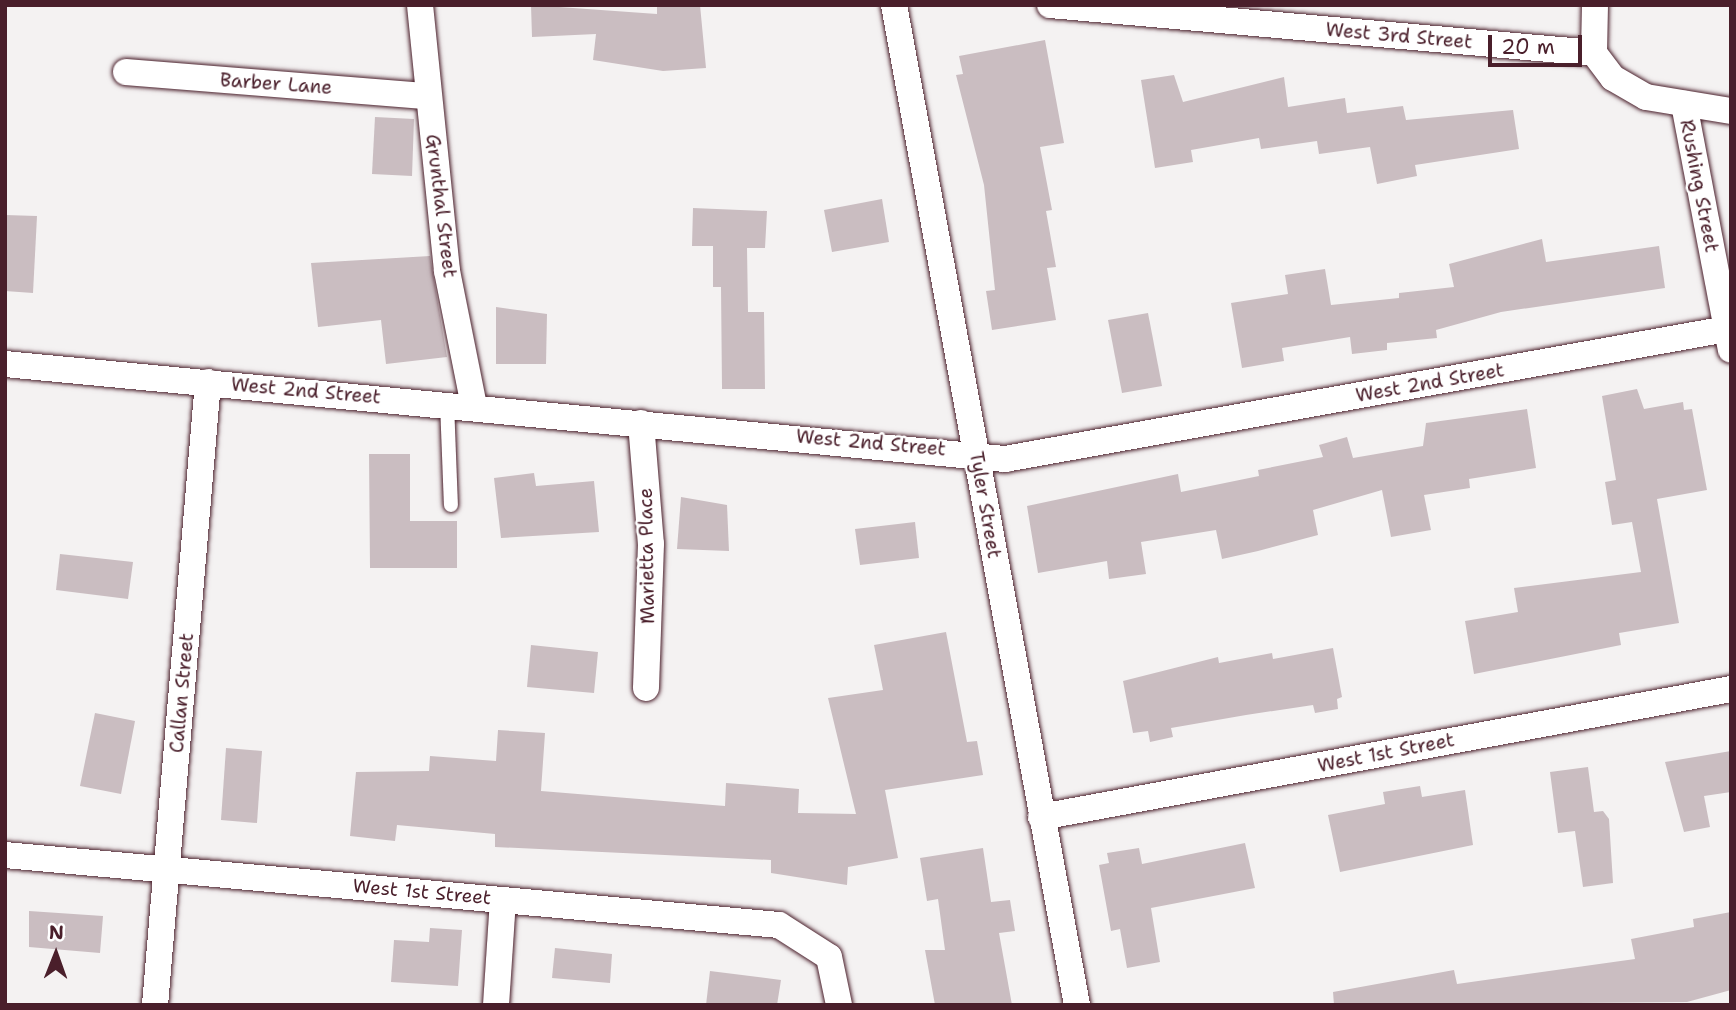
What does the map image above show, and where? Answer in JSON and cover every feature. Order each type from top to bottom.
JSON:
[{"type":"street","name":"Grunthal Street","points":[[420,5],[427,96],[461,405]]},
{"type":"street","name":"Tyler Street","points":[[894,5],[1077,1005]]},
{"type":"street","name":"West 3rd Street","points":[[1050,5],[1594,53]]},
{"type":"street","points":[[1595,5],[1594,53],[1613,78],[1646,97],[1731,111]]},
{"type":"street","name":"Barber Lane","points":[[126,72],[427,96]]},
{"type":"street","name":"Rushing Street","points":[[1684,104],[1729,340]]},
{"type":"street","name":"West 2nd Street","points":[[5,364],[975,452],[1005,459],[1729,340]]},
{"type":"street","name":"Callan Street","points":[[155,1005],[208,382]]},
{"type":"street","name":"Marietta Place","points":[[641,423],[651,544],[646,688]]},
{"type":"street","name":"West 1st Street","points":[[1041,817],[1731,689]]},
{"type":"street","name":"West 1st Street","points":[[5,855],[779,925],[829,957],[839,1005]]},
{"type":"street","points":[[496,1005],[503,900]]},
{"type":"lane","points":[[451,505],[461,405]]},
{"type":"building","points":[[531,5],[657,14],[657,5],[700,5],[706,68],[663,71],[593,60],[596,34],[532,37]]},
{"type":"building","points":[[1045,40],[1064,143],[1040,147],[1052,210],[1046,211],[1056,267],[1047,268],[1056,320],[992,330],[986,291],[995,290],[984,185],[956,75],[963,74],[959,56]]},
{"type":"building","points":[[1174,75],[1183,102],[1284,77],[1288,107],[1345,98],[1347,113],[1403,106],[1406,120],[1513,110],[1519,149],[1415,165],[1417,176],[1377,184],[1370,147],[1319,154],[1317,141],[1261,149],[1259,138],[1191,150],[1193,162],[1155,168],[1141,80]]},
{"type":"building","points":[[375,117],[414,119],[412,176],[372,174]]},
{"type":"building","points":[[882,199],[889,242],[832,252],[824,210]]},
{"type":"building","points":[[693,208],[767,211],[765,248],[747,248],[748,312],[764,312],[765,389],[722,389],[721,287],[713,287],[713,246],[692,246]]},
{"type":"building","points":[[5,215],[37,216],[33,293],[5,291]]},
{"type":"building","points":[[1542,239],[1546,262],[1659,246],[1665,288],[1501,312],[1436,330],[1437,338],[1387,343],[1387,350],[1352,354],[1350,337],[1282,348],[1284,361],[1242,368],[1231,303],[1288,294],[1285,275],[1325,269],[1331,305],[1399,298],[1399,293],[1454,287],[1449,264]]},
{"type":"building","points":[[430,256],[447,357],[386,364],[381,320],[318,327],[311,263]]},
{"type":"building","points":[[496,307],[547,314],[546,364],[496,364]]},
{"type":"building","points":[[1148,313],[1162,386],[1122,393],[1108,320]]},
{"type":"building","points":[[1637,389],[1644,409],[1683,402],[1684,410],[1692,409],[1707,490],[1657,499],[1679,623],[1619,633],[1621,645],[1474,674],[1465,621],[1518,612],[1514,588],[1641,572],[1632,522],[1612,525],[1605,482],[1616,480],[1602,396]]},
{"type":"building","points":[[1527,409],[1536,468],[1469,479],[1470,488],[1424,495],[1431,530],[1391,537],[1382,490],[1313,510],[1318,535],[1258,551],[1222,559],[1216,530],[1141,542],[1146,574],[1109,579],[1107,561],[1038,573],[1027,506],[1178,474],[1181,492],[1259,476],[1258,470],[1323,457],[1319,445],[1347,437],[1353,458],[1423,446],[1426,423]]},
{"type":"building","points":[[369,454],[410,454],[410,521],[457,521],[457,568],[370,568]]},
{"type":"building","points":[[534,473],[536,486],[594,481],[599,532],[501,538],[494,478]]},
{"type":"building","points":[[681,497],[727,505],[729,551],[677,549]]},
{"type":"building","points":[[915,522],[919,558],[860,565],[855,529]]},
{"type":"building","points":[[60,554],[133,562],[128,599],[56,590]]},
{"type":"building","points":[[946,632],[967,742],[977,741],[983,775],[885,790],[898,858],[848,867],[847,885],[771,873],[771,860],[495,847],[495,834],[397,825],[395,841],[350,836],[356,772],[429,771],[430,756],[496,761],[498,730],[545,733],[541,791],[725,806],[726,783],[799,789],[798,813],[856,814],[828,698],[883,690],[874,645]]},
{"type":"building","points":[[531,645],[598,652],[594,693],[527,687]]},
{"type":"building","points":[[1333,648],[1342,697],[1337,699],[1338,709],[1315,713],[1313,705],[1171,728],[1173,737],[1150,742],[1148,731],[1133,733],[1123,681],[1218,657],[1219,663],[1272,653],[1273,659]]},
{"type":"building","points":[[95,713],[135,721],[121,794],[80,786]]},
{"type":"building","points":[[226,748],[262,751],[257,823],[221,820]]},
{"type":"building","points":[[1731,751],[1731,792],[1704,796],[1710,827],[1684,832],[1665,762]]},
{"type":"building","points":[[1588,767],[1594,812],[1603,811],[1609,819],[1613,883],[1583,887],[1575,831],[1558,833],[1550,772]]},
{"type":"building","points":[[1420,786],[1422,797],[1465,790],[1473,845],[1340,872],[1328,815],[1385,804],[1383,792]]},
{"type":"building","points":[[1245,843],[1255,888],[1151,908],[1160,962],[1127,968],[1120,929],[1111,931],[1099,865],[1109,863],[1107,853],[1139,848],[1142,864]]},
{"type":"building","points":[[983,848],[991,902],[1010,900],[1015,931],[999,933],[1012,1005],[935,1005],[925,950],[945,950],[938,899],[927,901],[920,858]]},
{"type":"building","points":[[29,911],[103,916],[100,953],[29,947]]},
{"type":"building","points":[[1731,912],[1731,990],[1687,1002],[1334,1005],[1333,992],[1454,970],[1457,984],[1635,959],[1631,939],[1694,927],[1693,919]]},
{"type":"building","points":[[430,928],[462,930],[458,986],[391,982],[394,940],[429,942]]},
{"type":"building","points":[[555,948],[612,954],[610,983],[552,978]]},
{"type":"building","points":[[710,971],[781,980],[777,1005],[706,1005]]}]
